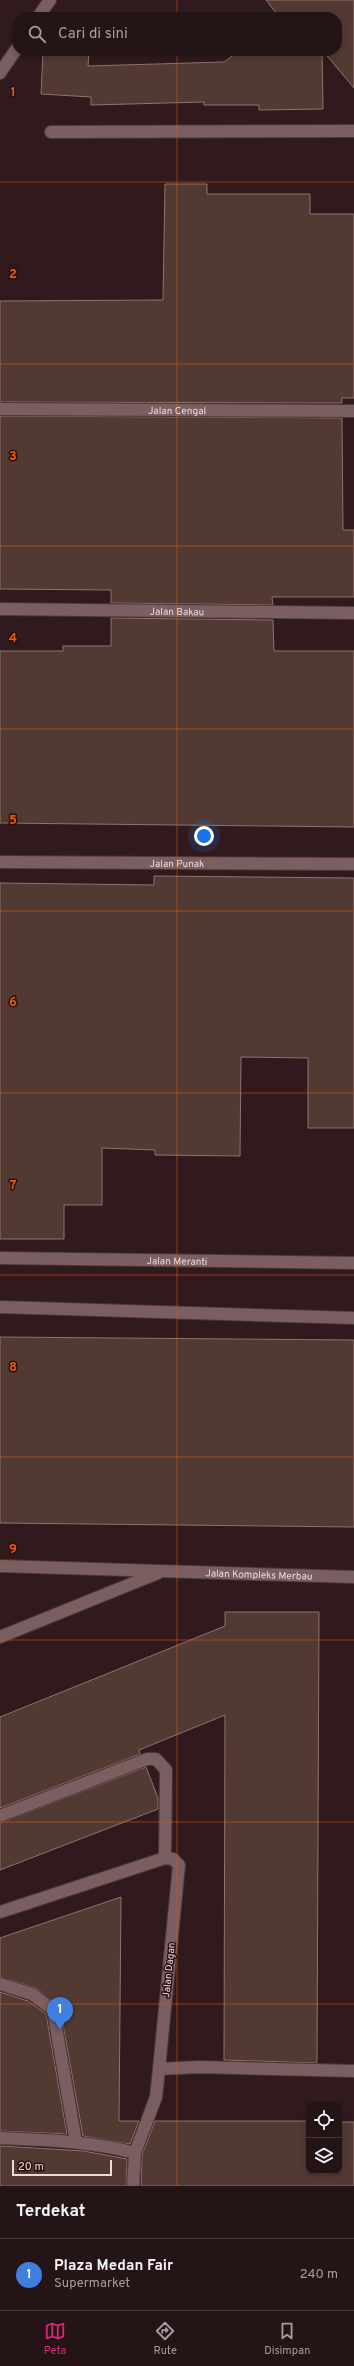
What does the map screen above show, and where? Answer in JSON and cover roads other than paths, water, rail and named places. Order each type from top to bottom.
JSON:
[{"type":"street","points":[[42,12],[50,0]]},
{"type":"street","points":[[0,72],[12,55]]},
{"type":"street","points":[[51,132],[354,130]]},
{"type":"street","name":"Jalan Cengal","points":[[0,409],[354,411]]},
{"type":"street","name":"Jalan Bakau","points":[[0,609],[354,613]]},
{"type":"street","name":"Jalan Punak","points":[[0,862],[354,864]]},
{"type":"street","name":"Jalan Meranti","points":[[0,1258],[354,1263]]},
{"type":"street","points":[[0,1307],[354,1318]]},
{"type":"street","name":"Jalan Kompleks Merbau","points":[[0,1566],[354,1577]]},
{"type":"street","name":"Jalan Kompleks Merbau","points":[[0,1637],[163,1571]]},
{"type":"street","points":[[0,1816],[147,1759],[156,1760],[166,1770],[165,1858],[0,1912]]},
{"type":"street","name":"Jalan Dagan","points":[[159,2069],[179,1865],[173,1859],[165,1858]]},
{"type":"street","points":[[0,1984],[5,1984],[32,1994],[53,2010],[76,2142]]},
{"type":"street","points":[[134,2186],[135,2153],[156,2097],[159,2069],[199,2067],[354,2071]]},
{"type":"street","points":[[0,2138],[106,2145],[135,2153]]},
{"type":"place","name":"Plaza Medan Fair","points":[[60,2030]]}]
